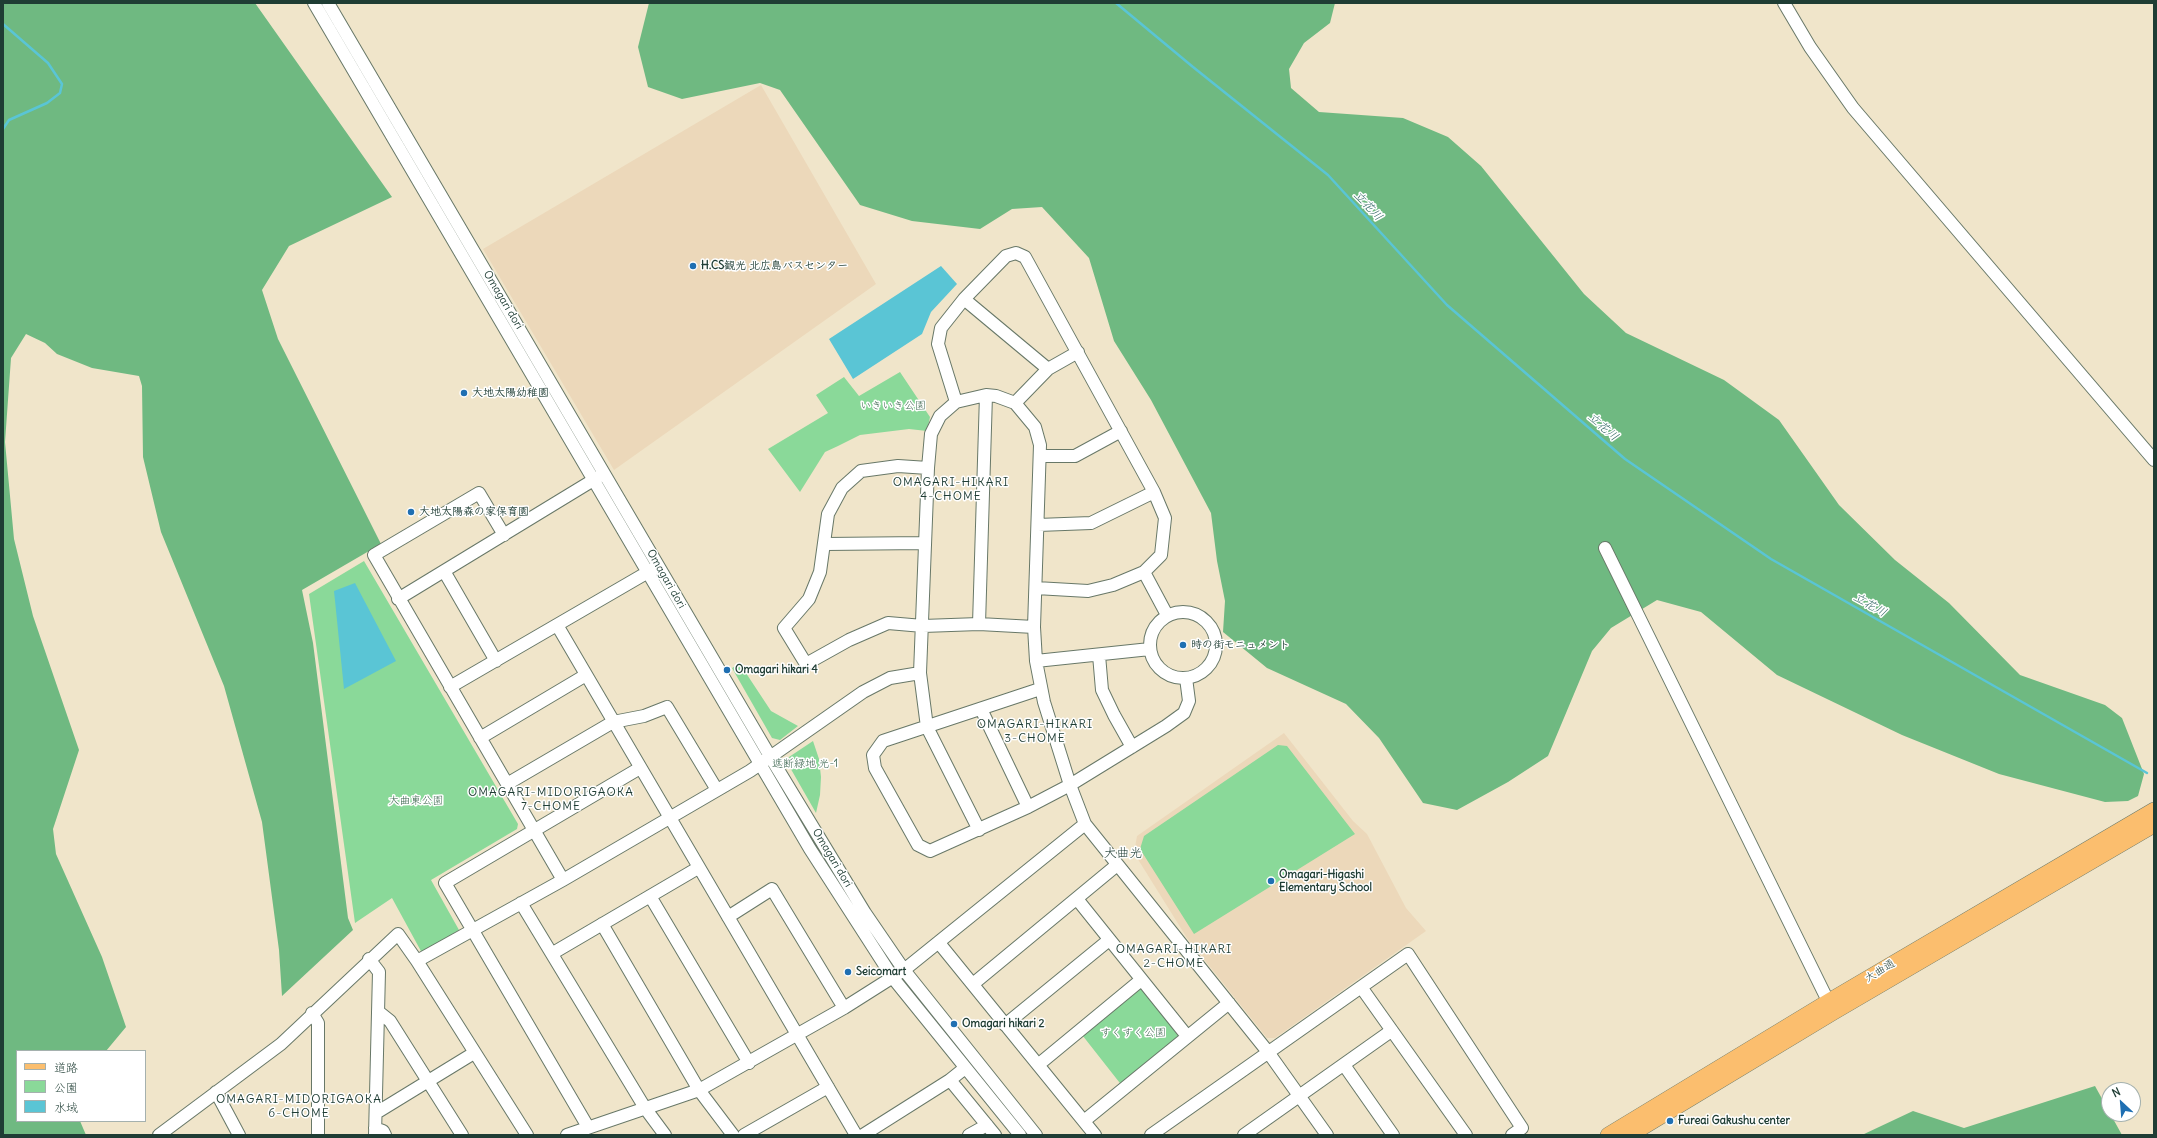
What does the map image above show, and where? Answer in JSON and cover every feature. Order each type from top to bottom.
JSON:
[{"type":"main road","name":"大曲通","points":[[1630,1135],[1831,1007],[2154,810]]},
{"type":"main road","name":"大曲通","points":[[1608,1135],[1831,1007],[2154,825]]},
{"type":"street","name":"Omagari dori","points":[[314,3],[600,477]]},
{"type":"street","name":"Omagari dori","points":[[328,3],[600,477],[766,761],[904,970],[1036,1135]]},
{"type":"street","points":[[1784,3],[1810,47],[1854,108],[2154,460]]},
{"type":"street","points":[[956,402],[938,344],[941,328],[964,299],[1006,256],[1016,253],[1025,257],[1154,492],[1165,518],[1161,554],[1144,572],[1113,585],[1088,591],[1036,588]]},
{"type":"street","points":[[964,299],[1048,369]]},
{"type":"street","points":[[1015,403],[1048,369],[1078,352]]},
{"type":"street","points":[[978,624],[986,395]]},
{"type":"street","points":[[979,830],[927,727],[920,672],[928,468],[931,434],[940,416],[956,402],[986,395],[996,396],[1015,403],[1035,427],[1041,456],[1034,627],[1036,661],[1040,689],[1070,785],[1085,824],[1268,1052],[1326,1135]]},
{"type":"street","points":[[1041,456],[1075,456],[1121,431]]},
{"type":"street","points":[[928,468],[898,466],[861,471],[842,488],[828,514],[820,572],[809,599],[784,628],[806,664],[849,640],[888,623],[923,626],[978,624],[1034,627]]},
{"type":"street","points":[[398,599],[600,477]]},
{"type":"street","points":[[1038,525],[1091,523],[1154,492]]},
{"type":"street","points":[[504,535],[479,494],[374,555],[398,599],[563,880]]},
{"type":"street","points":[[825,544],[925,543]]},
{"type":"street","points":[[1605,548],[1831,1007]]},
{"type":"street","points":[[450,687],[557,626],[653,568]]},
{"type":"street","points":[[444,571],[496,661]]},
{"type":"street","points":[[1144,572],[1167,615]]},
{"type":"street","points":[[1178,612],[1188,612],[1198,615],[1207,621],[1213,630],[1216,640],[1216,651],[1212,661],[1205,670],[1186,678],[1171,675],[1158,667],[1153,659],[1150,649],[1153,629],[1159,621],[1167,615],[1178,612]]},
{"type":"street","points":[[557,626],[856,1135]]},
{"type":"street","points":[[1036,661],[1150,649]]},
{"type":"street","points":[[1099,655],[1102,690],[1132,747]]},
{"type":"street","points":[[417,961],[563,880],[766,761],[863,692],[890,678],[920,672]]},
{"type":"street","points":[[480,738],[586,675]]},
{"type":"street","points":[[1040,689],[884,741],[873,755],[875,768],[918,845],[930,851],[979,830],[1070,785],[1132,747],[1184,713],[1189,701],[1186,678]]},
{"type":"street","points":[[507,784],[613,722],[644,716],[667,707],[717,790]]},
{"type":"street","points":[[981,709],[1028,807]]},
{"type":"street","name":"Omagari dori","points":[[766,761],[810,849],[893,978],[1020,1135]]},
{"type":"street","points":[[588,1127],[471,931],[445,883],[534,832],[640,768]]},
{"type":"street","points":[[567,1135],[700,1090],[844,1008],[904,970],[1085,824]]},
{"type":"street","points":[[973,984],[1118,865]]},
{"type":"street","points":[[553,953],[698,868]]},
{"type":"street","points":[[728,917],[772,889],[844,1008]]},
{"type":"street","points":[[650,896],[749,1063]]},
{"type":"street","points":[[1077,899],[1187,1036]]},
{"type":"street","points":[[521,903],[553,953],[645,1108],[665,1135]]},
{"type":"street","points":[[602,924],[700,1090],[733,1135]]},
{"type":"street","points":[[159,1135],[172,1131],[216,1092],[280,1044],[398,934],[417,961],[527,1135]]},
{"type":"street","points":[[1005,1025],[1109,940]]},
{"type":"street","points":[[938,943],[973,984],[1094,1135]]},
{"type":"street","points":[[1151,1135],[1408,954],[1522,1128],[1512,1135]]},
{"type":"street","points":[[370,959],[379,972],[380,1013],[376,1113],[378,1133]]},
{"type":"street","points":[[1038,1065],[1141,980]]},
{"type":"street","points":[[1361,987],[1466,1135]]},
{"type":"street","points":[[1084,1122],[1229,1003]]},
{"type":"street","points":[[312,1013],[318,1023],[318,1135]]},
{"type":"street","points":[[380,1013],[390,1021],[462,1135]]},
{"type":"street","points":[[1244,1135],[1260,1131],[1299,1096],[1391,1031]]},
{"type":"street","points":[[376,1113],[474,1053]]},
{"type":"street","points":[[1344,1065],[1393,1135]]},
{"type":"street","points":[[863,1135],[950,1080],[965,1068]]},
{"type":"street","points":[[950,1080],[995,1135]]},
{"type":"street","points":[[744,1135],[828,1087]]},
{"type":"street","points":[[216,1092],[239,1135]]},
{"type":"street","points":[[969,1135],[987,1125]]},
{"type":"shaded area","points":[[761,85],[876,284],[614,470],[483,249]]},
{"type":"shaded area","name":"Omagari-Higashi Elementary School","points":[[1284,733],[1353,821],[1367,834],[1406,908],[1426,931],[1275,1038],[1267,1038],[1187,938],[1134,853],[1137,836]]},
{"type":"green space","points":[[3,3],[255,3],[392,197],[289,246],[262,290],[278,339],[381,544],[302,590],[313,643],[348,918],[353,930],[282,996],[279,950],[262,822],[224,686],[161,532],[143,457],[142,386],[139,376],[92,368],[57,354],[45,343],[26,334],[11,358],[5,442],[14,539],[33,616],[79,750],[53,829],[56,854],[102,957],[126,1027],[107,1050],[16,1050],[16,1122],[80,1122],[86,1135],[3,1135]]},
{"type":"green space","points":[[649,3],[1335,3],[1330,23],[1304,43],[1289,69],[1291,88],[1319,112],[1403,118],[1448,137],[1481,166],[1584,294],[1626,333],[1724,380],[1779,420],[1839,505],[1895,560],[1949,603],[2020,675],[2105,705],[2122,718],[2144,774],[2138,796],[2128,801],[2105,802],[1999,774],[1902,735],[1777,675],[1701,612],[1657,600],[1611,628],[1592,651],[1548,756],[1508,782],[1457,810],[1423,803],[1379,738],[1346,704],[1267,668],[1223,632],[1225,601],[1217,561],[1211,513],[1151,400],[1114,341],[1089,258],[1042,207],[1012,209],[980,229],[912,221],[860,205],[780,90],[760,83],[682,99],[648,87],[638,47]]},
{"type":"green space","name":"いきいき公園","points":[[900,372],[930,417],[927,431],[909,429],[860,435],[825,452],[800,492],[768,449],[828,413],[816,395],[844,377],[859,396]]},
{"type":"green space","name":"大曲東公園","points":[[364,561],[518,824],[517,829],[431,880],[459,930],[422,953],[392,898],[355,923],[309,594]]},
{"type":"green space","points":[[740,664],[771,711],[798,726],[780,740],[772,738],[732,668]]},
{"type":"green space","name":"遮断緑地 光-1","points":[[813,741],[819,759],[821,777],[820,795],[816,813],[788,764],[789,757]]},
{"type":"green space","points":[[1278,745],[1287,746],[1355,834],[1194,934],[1140,849],[1144,836]]},
{"type":"green space","name":"すくすく公園","points":[[1141,980],[1187,1036],[1123,1087],[1079,1031]]},
{"type":"green space","points":[[2095,1086],[2101,1097],[2101,1122],[2115,1122],[2122,1135],[1862,1135],[1913,1111],[1964,1128]]},
{"type":"water","points":[[941,266],[957,284],[931,312],[922,334],[853,379],[829,339]]},
{"type":"water","points":[[355,583],[396,661],[344,689],[334,591]]},
{"type":"waterway","name":"立花川","points":[[1116,3],[1328,175],[1447,305],[1625,459],[1771,559],[2147,773]]},
{"type":"waterway","points":[[3,24],[48,63],[62,84],[60,93],[47,103],[9,120],[3,129]]},
{"type":"place","name":"H.CS観光 北広島バスセンター","points":[[693,266]]},
{"type":"place","name":"大地太陽幼稚園","points":[[464,393]]},
{"type":"place","name":"大地太陽森の家保育園","points":[[411,512]]},
{"type":"place","name":"時の街モニュメント","points":[[1183,645]]},
{"type":"place","name":"Omagari hikari 4","points":[[727,670]]},
{"type":"place","name":"Omagari-Higashi Elementary School","points":[[1271,881]]},
{"type":"place","name":"Seicomart","points":[[848,972]]},
{"type":"place","name":"Omagari hikari 2","points":[[954,1024]]},
{"type":"place","name":"Fureai Gakushu center","points":[[1670,1121]]},
{"type":"district","name":"OMAGARI-HIKARI 4-CHOME","points":[[951,490]]},
{"type":"district","name":"OMAGARI-HIKARI 3-CHOME","points":[[1035,732]]},
{"type":"district","name":"OMAGARI-MIDORIGAOKA 7-CHOME","points":[[551,800]]},
{"type":"district","name":"大曲光","points":[[1123,853]]},
{"type":"district","name":"OMAGARI-HIKARI 2-CHOME","points":[[1174,957]]},
{"type":"district","name":"OMAGARI-MIDORIGAOKA 6-CHOME","points":[[299,1107]]}]
